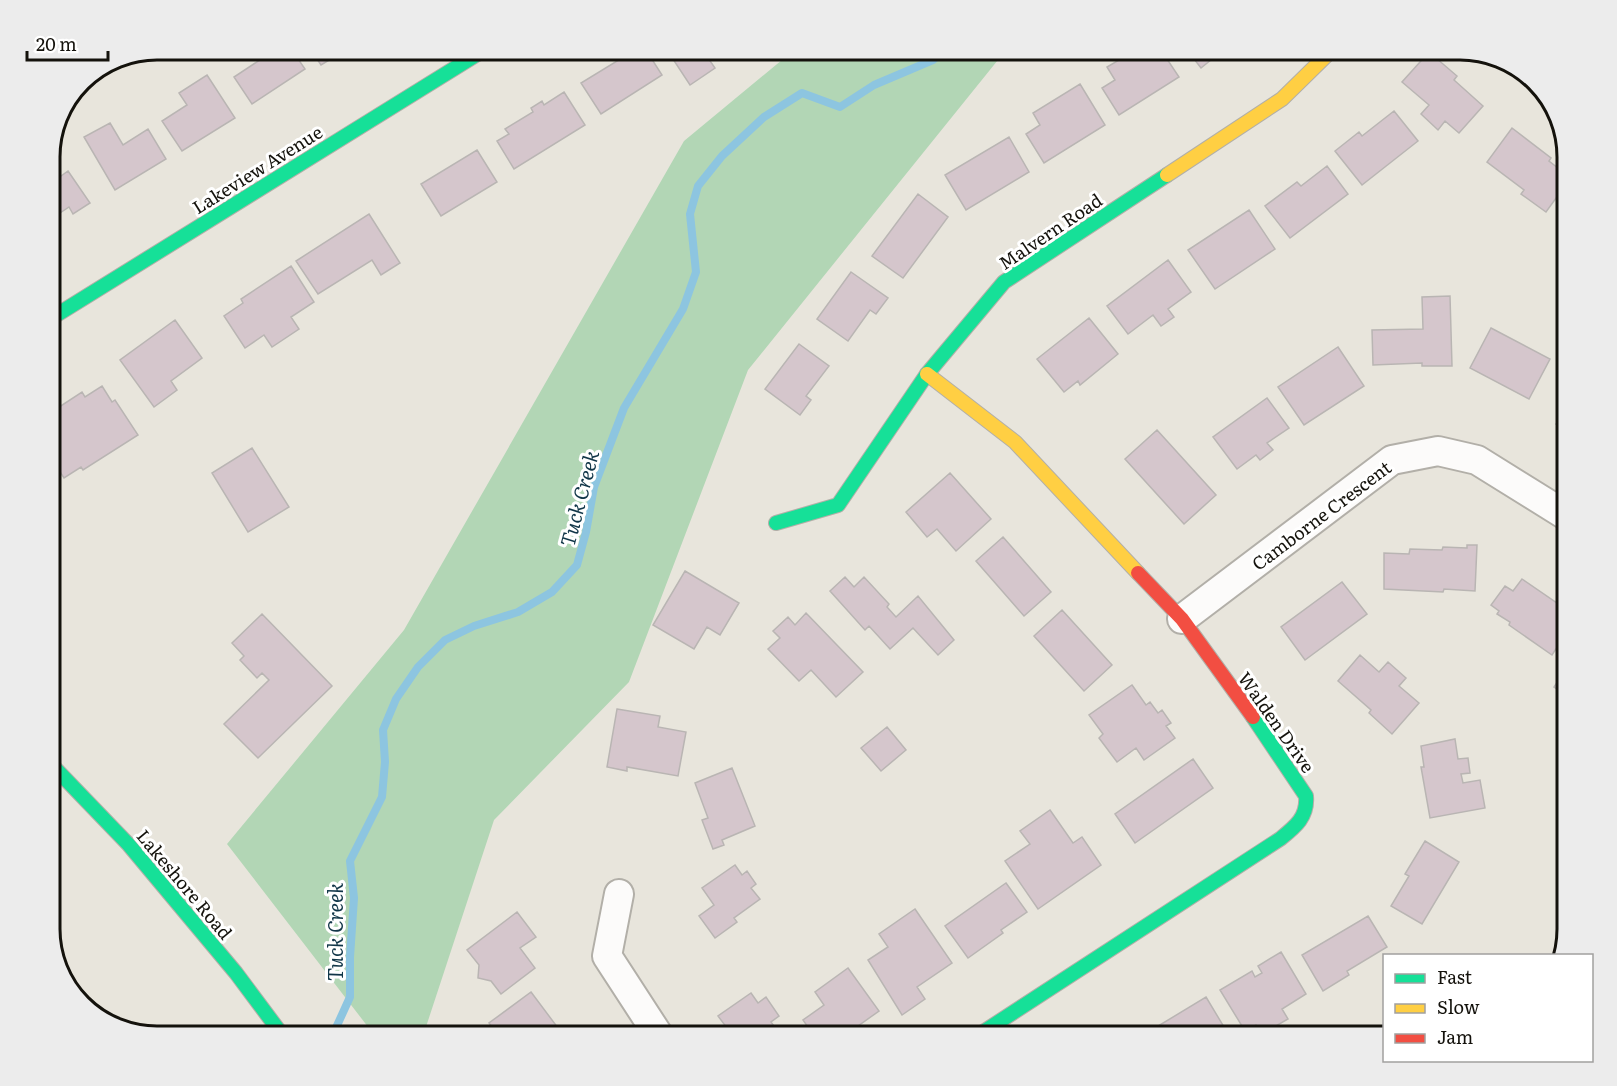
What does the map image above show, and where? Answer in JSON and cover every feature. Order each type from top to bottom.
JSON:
[{"type":"street","name":"Lakeview Avenue","points":[[60,313],[468,60]]},
{"type":"street","name":"Malvern Road","points":[[776,523],[837,505],[927,374],[1004,282],[1282,99],[1322,60]]},
{"type":"street","name":"Walden Drive","points":[[927,374],[1015,442],[1182,619],[1306,796],[1308,807],[1302,819],[1280,839],[991,1026]]},
{"type":"street","name":"Camborne Crescent","points":[[1182,619],[1392,460],[1438,451],[1477,460],[1557,509]]},
{"type":"street","name":"Lakeshore Road","points":[[60,773],[129,845],[237,973],[276,1026]]},
{"type":"street","points":[[619,894],[607,956],[652,1026]]},
{"type":"green space","points":[[782,60],[998,60],[748,370],[629,682],[494,820],[426,1026],[367,1026],[227,844],[404,630],[684,141]]},
{"type":"building","points":[[260,60],[299,60],[305,69],[252,104],[234,77]]},
{"type":"building","points":[[318,60],[329,60],[321,65]]},
{"type":"building","points":[[619,60],[652,60],[662,75],[601,114],[581,83]]},
{"type":"building","points":[[674,60],[709,60],[715,68],[690,85]]},
{"type":"building","points":[[1119,60],[1168,60],[1179,77],[1119,115],[1102,88],[1115,80],[1107,67]]},
{"type":"building","points":[[1195,60],[1211,60],[1201,68]]},
{"type":"building","points":[[1422,60],[1438,60],[1457,76],[1454,80],[1483,106],[1459,133],[1445,121],[1438,130],[1421,114],[1429,105],[1402,82]]},
{"type":"building","points":[[207,75],[235,118],[182,151],[162,121],[187,105],[179,93]]},
{"type":"building","points":[[1080,84],[1105,125],[1044,163],[1026,134],[1040,125],[1033,113]]},
{"type":"building","points":[[564,92],[585,125],[514,169],[497,141],[509,134],[505,129],[533,112],[531,108],[542,101],[544,105]]},
{"type":"building","points":[[1394,111],[1418,141],[1362,185],[1335,151],[1359,132],[1362,136]]},
{"type":"building","points":[[110,123],[123,145],[148,129],[166,159],[115,190],[84,137]]},
{"type":"building","points":[[1512,128],[1551,158],[1549,161],[1557,167],[1557,197],[1546,212],[1521,194],[1524,190],[1487,162]]},
{"type":"building","points":[[1009,137],[1029,172],[966,210],[945,175]]},
{"type":"building","points":[[477,150],[497,182],[441,216],[421,184]]},
{"type":"building","points":[[1327,166],[1348,194],[1290,238],[1265,206],[1297,182],[1301,186]]},
{"type":"building","points":[[68,171],[90,203],[73,214],[69,207],[60,213],[60,177]]},
{"type":"building","points":[[918,194],[948,217],[903,278],[872,256]]},
{"type":"building","points":[[1249,210],[1275,249],[1215,289],[1188,250]]},
{"type":"building","points":[[369,214],[400,263],[381,275],[372,260],[318,294],[296,261]]},
{"type":"building","points":[[1168,260],[1191,292],[1168,309],[1174,317],[1161,326],[1153,315],[1128,334],[1107,306]]},
{"type":"building","points":[[291,266],[314,302],[291,317],[299,329],[272,347],[264,335],[245,348],[224,316],[243,303],[241,299]]},
{"type":"building","points":[[851,272],[888,298],[876,314],[870,310],[848,341],[817,319]]},
{"type":"building","points":[[1450,296],[1452,366],[1422,366],[1422,363],[1373,365],[1372,330],[1423,329],[1422,297]]},
{"type":"building","points":[[1089,318],[1118,354],[1080,385],[1078,381],[1064,392],[1037,359]]},
{"type":"building","points":[[175,320],[202,358],[171,381],[177,390],[154,407],[120,360]]},
{"type":"building","points":[[1491,328],[1550,359],[1529,399],[1470,368]]},
{"type":"building","points":[[799,344],[829,366],[806,396],[811,400],[800,415],[765,389]]},
{"type":"building","points":[[1338,347],[1364,386],[1304,425],[1278,387]]},
{"type":"building","points":[[102,386],[112,402],[115,400],[138,435],[83,470],[81,467],[64,478],[60,472],[60,406],[82,392],[85,397]]},
{"type":"building","points":[[1267,398],[1289,428],[1267,443],[1273,450],[1260,460],[1256,455],[1237,469],[1213,437]]},
{"type":"building","points":[[1157,430],[1216,495],[1184,524],[1125,459]]},
{"type":"building","points":[[252,448],[289,507],[248,532],[212,473]]},
{"type":"building","points":[[950,473],[991,519],[956,551],[937,529],[927,537],[906,512]]},
{"type":"building","points":[[1003,537],[1051,592],[1024,616],[976,561]]},
{"type":"building","points":[[1467,545],[1477,545],[1475,591],[1384,589],[1384,553],[1409,554],[1410,549],[1442,550],[1443,547],[1467,548]]},
{"type":"building","points":[[685,571],[739,603],[720,635],[707,627],[694,649],[653,625]]},
{"type":"building","points":[[845,577],[854,587],[864,577],[889,604],[887,607],[896,617],[918,596],[954,640],[938,655],[913,628],[890,649],[869,626],[865,630],[830,591]]},
{"type":"building","points":[[1522,579],[1557,603],[1557,647],[1552,655],[1509,625],[1510,622],[1497,614],[1499,611],[1491,605],[1505,586],[1513,591]]},
{"type":"building","points":[[1342,582],[1367,614],[1305,660],[1281,627]]},
{"type":"building","points":[[1062,610],[1112,665],[1084,691],[1034,636]]},
{"type":"building","points":[[806,613],[863,672],[836,697],[811,670],[799,681],[768,649],[780,638],[773,631],[788,617],[795,625]]},
{"type":"building","points":[[262,614],[332,686],[258,758],[224,724],[269,680],[262,673],[257,678],[240,660],[244,656],[232,643]]},
{"type":"building","points":[[1360,655],[1379,672],[1388,662],[1406,678],[1399,686],[1419,703],[1392,734],[1369,713],[1371,710],[1338,681]]},
{"type":"building","points":[[1132,685],[1146,705],[1150,702],[1158,713],[1162,710],[1171,723],[1166,726],[1175,738],[1144,760],[1136,748],[1117,762],[1099,738],[1103,734],[1089,715]]},
{"type":"building","points":[[617,709],[660,716],[658,727],[686,732],[678,776],[627,767],[627,771],[607,767]]},
{"type":"building","points":[[887,727],[906,750],[881,771],[861,748]]},
{"type":"building","points":[[1455,739],[1458,759],[1468,758],[1470,773],[1461,774],[1463,783],[1480,780],[1485,808],[1430,818],[1421,767],[1424,767],[1421,746]]},
{"type":"building","points":[[1193,759],[1213,788],[1135,843],[1115,814]]},
{"type":"building","points":[[732,768],[755,826],[722,840],[724,845],[713,849],[702,820],[708,818],[695,783]]},
{"type":"building","points":[[1050,810],[1073,843],[1082,837],[1101,865],[1038,909],[1005,861],[1030,844],[1020,831]]},
{"type":"building","points":[[1425,841],[1459,862],[1422,924],[1391,906],[1409,876],[1405,874]]},
{"type":"building","points":[[735,865],[742,875],[747,871],[756,884],[751,888],[760,899],[734,918],[737,922],[715,938],[699,916],[714,905],[702,888]]},
{"type":"building","points":[[1006,883],[1027,912],[1001,930],[1003,933],[968,958],[945,926]]},
{"type":"building","points":[[915,909],[952,963],[917,987],[925,999],[902,1015],[868,960],[888,947],[879,934]]},
{"type":"building","points":[[517,912],[536,937],[520,948],[535,968],[501,994],[491,981],[478,978],[479,965],[467,950]]},
{"type":"building","points":[[1368,916],[1387,947],[1347,971],[1349,975],[1323,991],[1302,955]]},
{"type":"building","points":[[1281,952],[1306,994],[1282,1009],[1288,1019],[1276,1026],[1242,1026],[1220,990],[1252,971],[1255,977],[1262,973],[1258,966]]},
{"type":"building","points":[[848,968],[879,1011],[858,1026],[807,1026],[803,1020],[824,1005],[815,992]]},
{"type":"building","points":[[531,992],[556,1026],[491,1026],[489,1023]]},
{"type":"building","points":[[751,993],[758,1003],[766,997],[779,1016],[771,1022],[774,1026],[726,1026],[718,1016]]},
{"type":"building","points":[[1206,997],[1223,1026],[1158,1026]]},
{"type":"waterway","name":"Tuck Creek","points":[[337,1026],[350,997],[354,898],[350,861],[382,797],[385,762],[383,730],[396,699],[418,667],[445,640],[474,626],[518,612],[552,592],[577,565],[594,487],[624,408],[683,309],[696,272],[690,214],[698,186],[722,156],[764,117],[802,93],[840,107],[874,85],[933,60]]},
{"type":"traffic: fast","points":[[60,313],[468,60]]},
{"type":"traffic: fast","points":[[776,523],[838,505],[927,374],[1004,282],[1167,175]]},
{"type":"traffic: fast","points":[[992,1026],[1280,839],[1295,826],[1303,816],[1306,796],[1253,717]]},
{"type":"traffic: fast","points":[[60,773],[129,845],[236,973],[276,1026]]},
{"type":"traffic: slow","points":[[1167,175],[1282,99],[1322,60]]},
{"type":"traffic: slow","points":[[927,374],[1015,442],[1138,573]]},
{"type":"traffic: jam","points":[[1138,573],[1182,619],[1253,717]]}]
